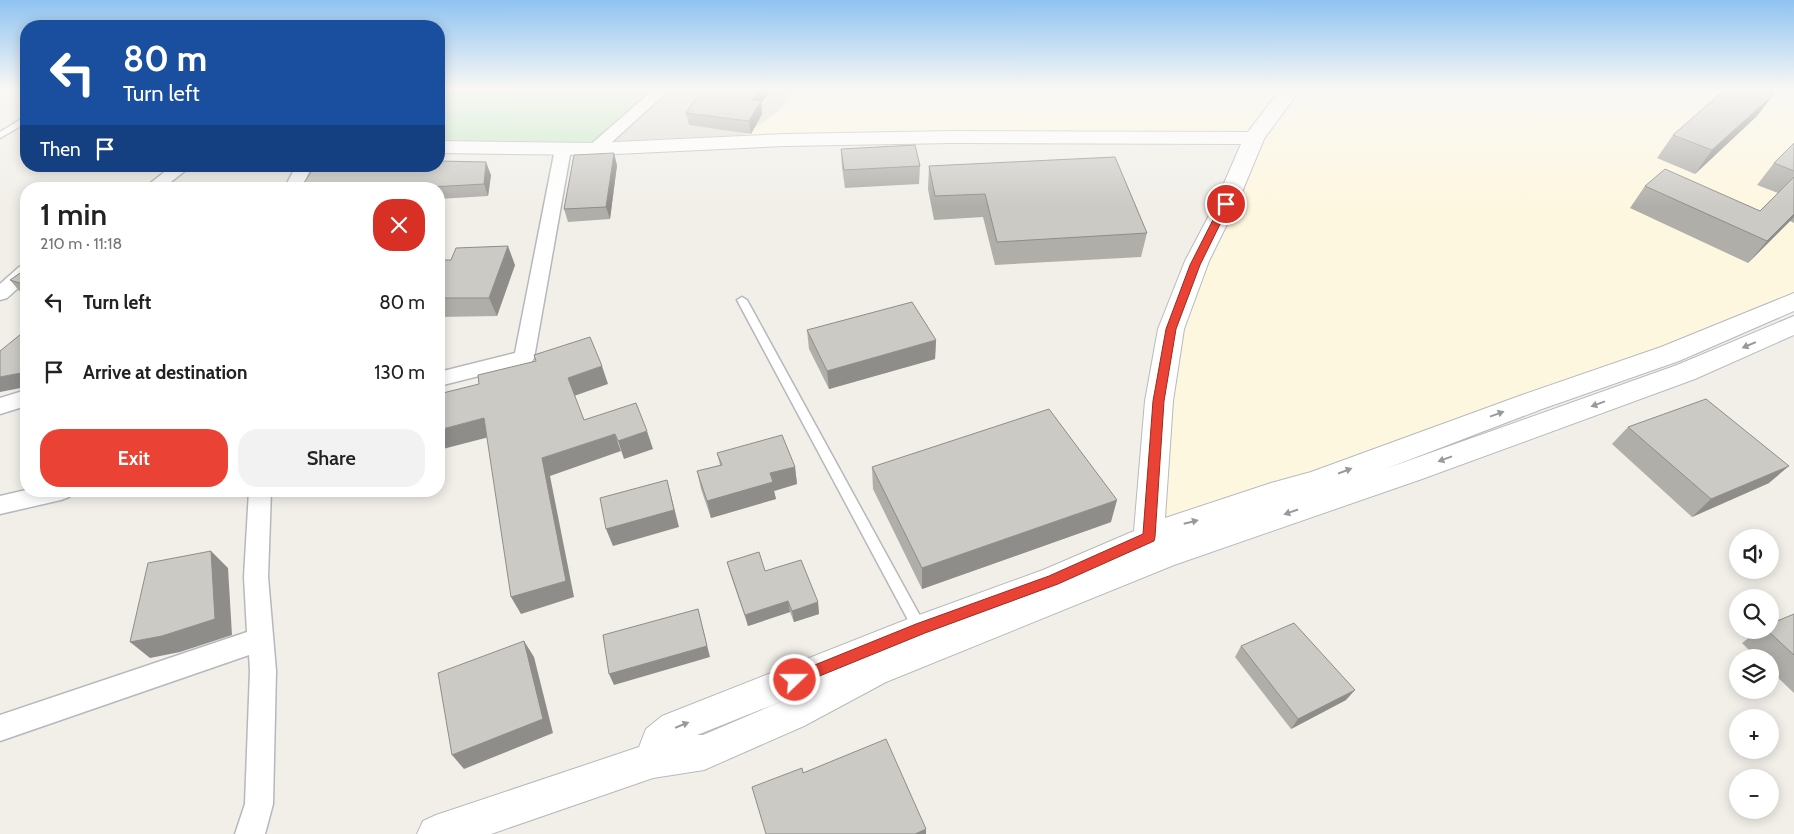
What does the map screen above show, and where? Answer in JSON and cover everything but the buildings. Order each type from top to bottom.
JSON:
[{"type":"main road","points":[[1156,546],[1159,401],[1171,329],[1195,265],[1226,204],[1254,138],[1261,129]]},
{"type":"main road","points":[[445,147],[595,150],[785,140],[952,137],[1254,138]]},
{"type":"main road","points":[[455,830],[653,760],[704,752],[792,714],[874,671],[1156,546],[1180,525],[1315,483],[1532,402],[1670,354],[1794,301]]},
{"type":"main road","points":[[653,760],[659,742],[674,728],[920,629],[1054,580],[1156,546],[1421,468],[1677,376],[1794,326]]},
{"type":"street","points":[[595,150],[619,129]]},
{"type":"street","points":[[445,378],[524,358],[563,149]]},
{"type":"street","points":[[161,182],[175,172]]},
{"type":"street","points":[[0,294],[20,276]]},
{"type":"street","points":[[0,406],[20,400]]},
{"type":"street","points":[[0,505],[35,497]]},
{"type":"street","points":[[250,834],[259,804],[263,671],[256,577],[260,497]]},
{"type":"street","points":[[0,728],[261,639]]},
{"type":"lane","points":[[742,300],[920,629]]},
{"type":"shaded area","points":[[445,129],[753,129],[740,138],[601,145],[445,143]]},
{"type":"shaded area","points":[[739,129],[1248,129],[1243,135],[726,139]]},
{"type":"shaded area","points":[[1270,129],[1794,129],[1794,310],[1161,539],[1169,400],[1178,341],[1207,262],[1265,136]]},
{"type":"green space","points":[[445,129],[615,129],[601,144],[445,139]]},
{"type":"route","points":[[795,680],[920,629],[1054,580],[1149,537],[1159,401],[1171,329],[1195,265],[1226,204]]}]
